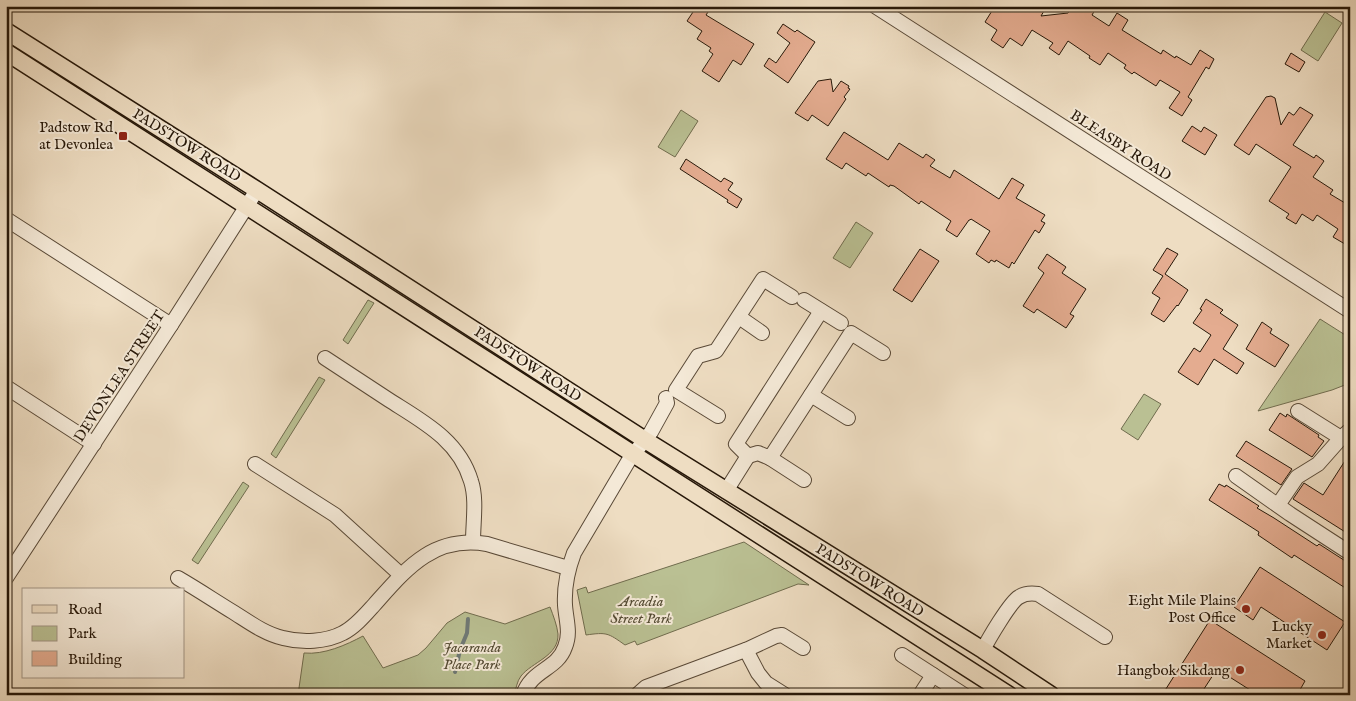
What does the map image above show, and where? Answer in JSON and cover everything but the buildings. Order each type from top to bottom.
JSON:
[{"type":"main road","name":"PADSTOW ROAD","points":[[6,31],[645,440],[983,650],[1051,695]]},
{"type":"main road","name":"PADSTOW ROAD","points":[[6,52],[1009,695]]},
{"type":"street","name":"BLEASBY ROAD","points":[[875,6],[1350,310]]},
{"type":"street","name":"DEVONLEA STREET","points":[[6,578],[12,558],[94,444],[257,190]]},
{"type":"street","points":[[6,219],[171,325]]},
{"type":"street","points":[[718,416],[676,390],[698,356],[716,351],[763,279],[841,323]]},
{"type":"street","points":[[748,456],[736,444],[821,311]]},
{"type":"street","points":[[739,317],[762,332]]},
{"type":"street","points":[[770,458],[851,333],[883,353]]},
{"type":"street","points":[[325,358],[436,430],[452,446],[464,463],[472,482],[474,500],[473,542]]},
{"type":"street","points":[[6,387],[94,444]]},
{"type":"street","points":[[811,395],[848,418]]},
{"type":"street","points":[[523,695],[534,677],[556,662],[563,653],[569,634],[565,605],[568,568],[574,553],[626,464],[645,440],[662,413],[667,403],[666,398]]},
{"type":"street","points":[[1278,504],[1297,477],[1318,464],[1345,434],[1298,411]]},
{"type":"street","points":[[726,491],[748,456],[758,453],[770,458],[804,480]]},
{"type":"street","points":[[255,464],[335,515],[401,574]]},
{"type":"street","points":[[1236,476],[1350,553]]},
{"type":"street","points":[[178,578],[260,629],[283,638],[305,641],[327,639],[344,633],[360,621],[401,574],[422,557],[436,549],[456,543],[473,542],[487,544],[568,568]]},
{"type":"street","points":[[983,650],[989,638],[1017,598],[1027,593],[1038,594],[1105,637]]},
{"type":"street","points":[[638,695],[646,687],[746,650],[776,636],[782,635],[804,648]]},
{"type":"street","points":[[746,650],[758,673],[766,683],[785,695]]},
{"type":"street","points":[[902,655],[964,695]]},
{"type":"street","points":[[920,695],[933,675]]},
{"type":"green space","points":[[1325,12],[1342,23],[1318,61],[1301,50]]},
{"type":"green space","points":[[681,110],[698,121],[675,157],[658,147]]},
{"type":"green space","points":[[856,222],[873,233],[850,268],[833,258]]},
{"type":"green space","points":[[368,300],[374,303],[348,344],[343,340]]},
{"type":"green space","points":[[1320,319],[1350,338],[1350,383],[1258,411]]},
{"type":"green space","points":[[319,377],[325,380],[276,458],[271,454]]},
{"type":"green space","points":[[1144,394],[1161,404],[1138,440],[1121,429]]},
{"type":"green space","points":[[243,482],[249,486],[198,564],[192,560]]},
{"type":"green space","name":"Arcadia Street Park","points":[[744,542],[809,585],[798,584],[637,645],[635,641],[625,645],[607,634],[586,635],[577,590],[586,587],[588,593]]},
{"type":"green space","name":"Jacaranda Place Park","points":[[550,607],[558,634],[557,642],[550,653],[521,676],[514,695],[298,695],[304,653],[327,651],[363,636],[383,668],[418,655],[447,623],[465,612],[505,624]]},
{"type":"waterway","points":[[455,672],[460,650],[467,633],[468,619]]},
{"type":"place","name":"Padstow Rd at Devonlea","points":[[123,136]]},
{"type":"place","name":"Eight Mile Plains Post Office","points":[[1246,609]]},
{"type":"place","name":"Lucky Market","points":[[1322,635]]},
{"type":"place","name":"Hangbok Sikdang","points":[[1240,670]]}]
